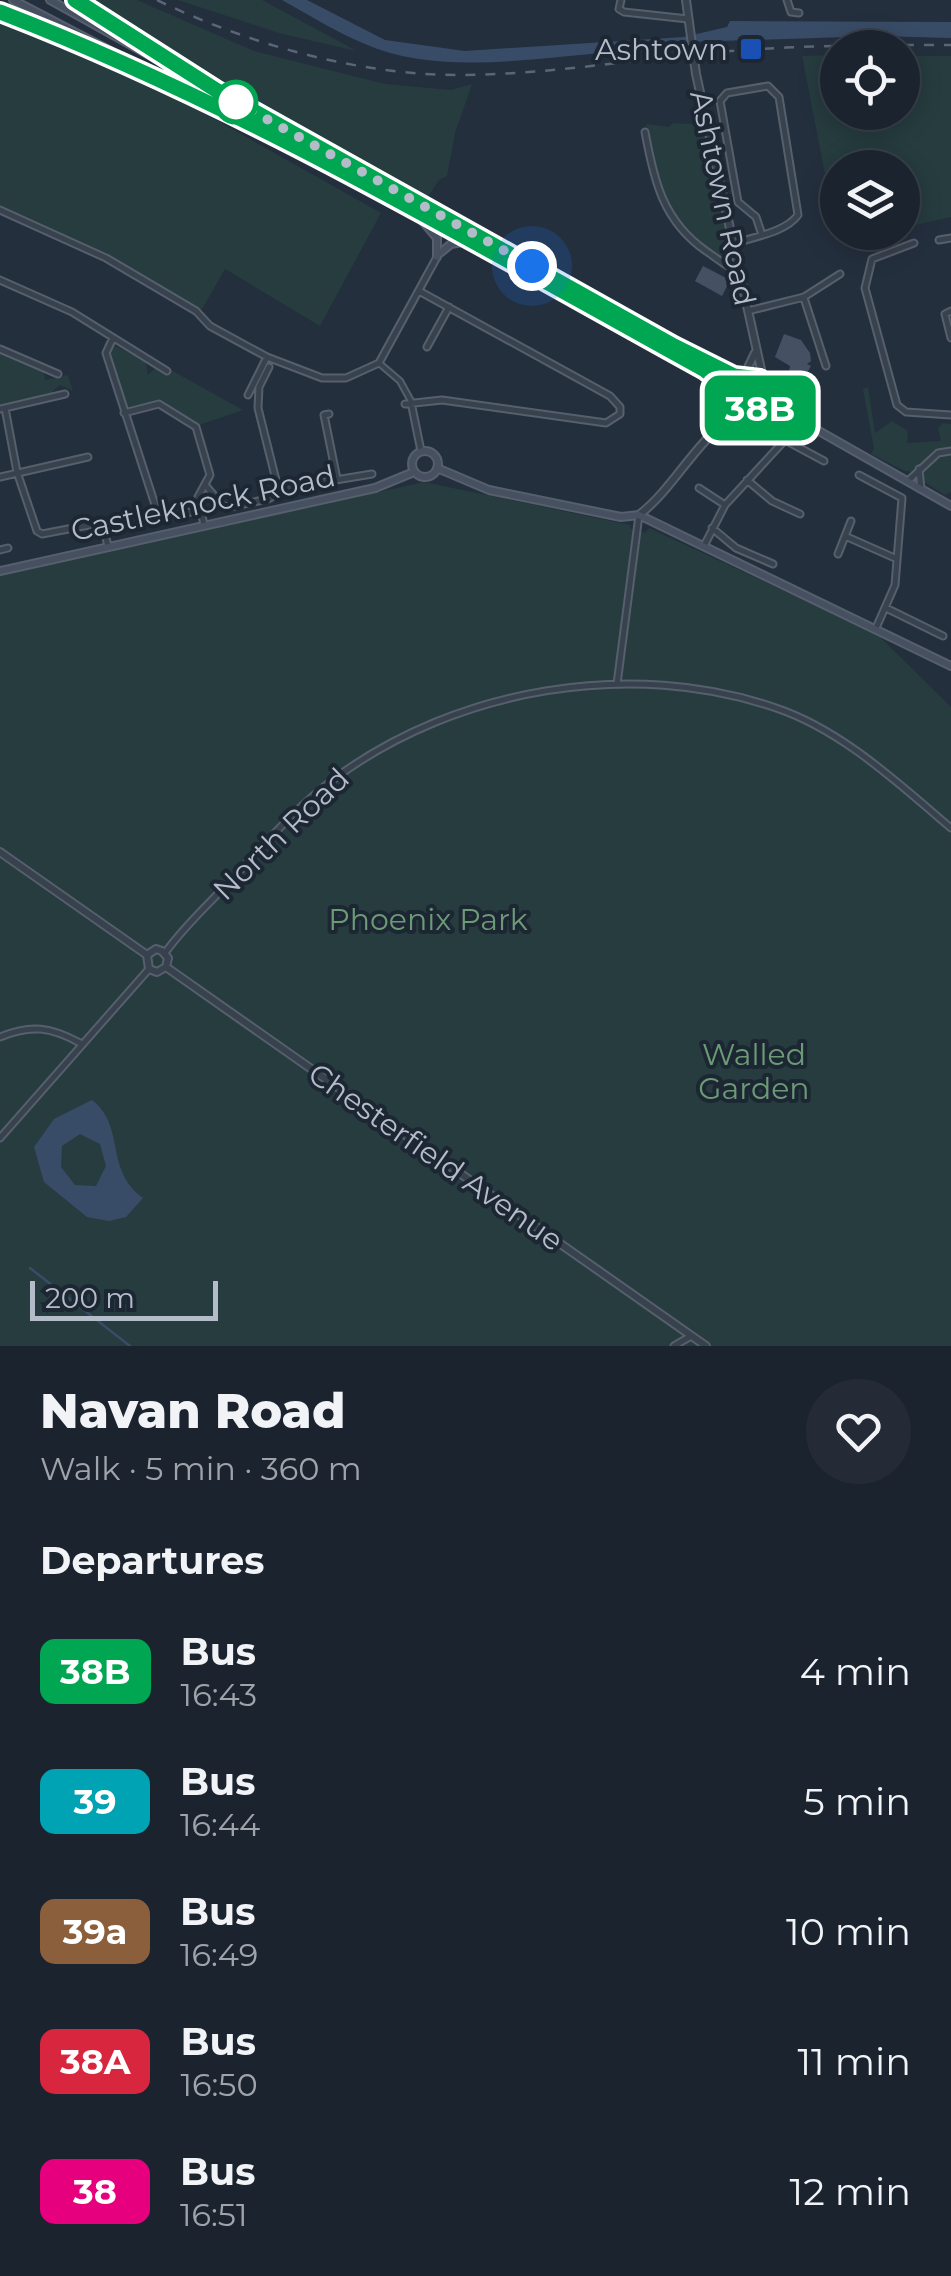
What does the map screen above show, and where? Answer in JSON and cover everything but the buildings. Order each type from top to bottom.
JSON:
[{"type":"main road","points":[[12,0],[705,370],[734,399],[751,409],[789,414]]},
{"type":"main road","points":[[50,0],[674,346],[742,377],[756,377],[789,414],[951,506]]},
{"type":"main road","points":[[75,0],[216,90]]},
{"type":"main road","points":[[0,12],[190,93]]},
{"type":"main road","points":[[406,208],[434,231],[437,257]]},
{"type":"main road","points":[[437,257],[451,244],[469,241]]},
{"type":"main road","points":[[734,399],[734,384],[742,377]]},
{"type":"main road","points":[[751,409],[764,400],[765,386]]},
{"type":"main road","points":[[421,451],[436,456],[437,468],[425,478],[414,472],[412,460],[421,451]]},
{"type":"main road","points":[[437,468],[489,490],[621,518],[639,515],[951,666]]},
{"type":"main road","name":"Castleknock Road","points":[[0,570],[375,488],[414,472]]},
{"type":"street","points":[[621,0],[618,9],[624,12],[688,19],[686,0]]},
{"type":"street","points":[[787,0],[791,12],[798,13]]},
{"type":"street","name":"Ashtown Road","points":[[688,19],[690,44],[765,386]]},
{"type":"street","points":[[734,243],[762,235],[794,222],[798,215],[779,97],[768,86],[728,93],[720,101],[738,202],[756,218],[762,235]]},
{"type":"street","points":[[646,132],[659,192],[670,218],[685,236],[740,272]]},
{"type":"street","points":[[0,210],[106,258],[196,312],[210,326],[266,357],[312,375],[335,379],[358,375],[380,363],[437,257]]},
{"type":"street","points":[[938,240],[951,238]]},
{"type":"street","points":[[896,250],[872,259],[867,267],[865,299],[892,378],[897,405],[906,412],[951,414]]},
{"type":"street","points":[[748,311],[804,297],[840,274]]},
{"type":"street","points":[[0,280],[84,321],[166,372]]},
{"type":"street","points":[[408,403],[442,400],[606,422],[620,414],[620,407],[610,396],[420,291]]},
{"type":"street","points":[[804,297],[826,366]]},
{"type":"street","points":[[428,347],[449,307]]},
{"type":"street","points":[[951,311],[945,314],[951,338]]},
{"type":"street","points":[[112,338],[106,353],[158,514],[165,518],[191,512]]},
{"type":"street","points":[[0,350],[58,374]]},
{"type":"street","points":[[742,377],[756,352]]},
{"type":"street","points":[[258,402],[248,399],[266,357]]},
{"type":"street","points":[[147,374],[154,363]]},
{"type":"street","points":[[380,363],[400,381],[421,451]]},
{"type":"street","points":[[269,367],[258,402],[279,492]]},
{"type":"street","points":[[64,394],[3,409],[17,472],[39,533],[104,522],[108,546]]},
{"type":"street","points":[[730,418],[734,399]]},
{"type":"street","points":[[124,413],[159,404],[192,422],[202,438],[208,464],[209,481],[198,496],[204,525]]},
{"type":"street","points":[[617,684],[639,515],[730,418],[751,409]]},
{"type":"street","points":[[329,414],[324,415],[337,478]]},
{"type":"street","points":[[704,546],[726,505],[786,440],[824,461]]},
{"type":"street","points":[[908,481],[938,453],[951,450]]},
{"type":"street","points":[[0,477],[88,457]]},
{"type":"street","points":[[919,470],[922,489]]},
{"type":"street","points":[[206,486],[226,506],[268,499],[279,492],[337,478],[372,474]]},
{"type":"street","points":[[860,475],[902,498],[896,585],[876,628]]},
{"type":"street","points":[[747,480],[772,502],[800,514]]},
{"type":"street","points":[[699,488],[726,505]]},
{"type":"street","points":[[838,554],[851,521]]},
{"type":"street","points":[[712,528],[736,548],[772,564]]},
{"type":"street","points":[[845,536],[897,559]]},
{"type":"street","points":[[886,608],[942,636]]},
{"type":"street","name":"North Road","points":[[165,953],[313,796],[358,762],[390,744],[484,705],[544,691],[617,684],[708,690],[778,708],[840,741],[951,828]]},
{"type":"street","points":[[0,852],[147,955],[149,969]]},
{"type":"street","points":[[147,955],[156,950],[165,953],[166,967],[157,972],[149,969]]},
{"type":"street","name":"Chesterfield Avenue","points":[[166,967],[706,1346]]},
{"type":"street","points":[[0,1138],[149,969]]},
{"type":"street","points":[[0,1037],[30,1028],[46,1028],[80,1044]]},
{"type":"street","points":[[674,1346],[691,1336]]},
{"type":"green space","points":[[84,0],[137,0],[254,51],[385,84],[451,90],[472,84],[455,133],[447,176],[439,180],[425,201],[207,78]]},
{"type":"green space","points":[[178,0],[262,0],[357,51],[282,34]]},
{"type":"green space","points":[[0,23],[152,84],[381,213],[320,326],[225,269],[201,311],[107,255],[0,208]]},
{"type":"green space","points":[[820,55],[820,130],[920,130],[920,56],[951,56],[951,217],[920,224],[920,150],[820,150],[802,56]]},
{"type":"green space","points":[[673,123],[704,125],[738,269],[681,225],[663,193],[646,124],[669,127]]},
{"type":"green space","points":[[112,344],[146,362],[148,375],[155,368],[165,373],[169,369],[243,410],[199,425],[161,400],[126,408],[109,352]]},
{"type":"green space","points":[[0,353],[44,372],[45,380],[68,375],[73,391],[60,385],[51,393],[0,405]]},
{"type":"green space","points":[[868,387],[875,433],[892,421],[908,431],[907,443],[941,441],[938,428],[943,423],[951,424],[951,492],[945,495],[923,481],[923,473],[905,471],[871,454],[874,449],[863,389]]},
{"type":"green space","name":"Phoenix Park","points":[[424,482],[630,525],[631,529],[645,533],[649,528],[877,634],[951,707],[951,1346],[0,1346],[0,576]]},
{"type":"water","points":[[282,0],[307,0],[385,40],[465,51],[684,37],[727,27],[730,21],[951,22],[951,38],[920,37],[920,30],[820,30],[820,38],[657,43],[551,58],[454,62],[393,54],[333,29]]},
{"type":"water","points":[[92,1100],[102,1111],[109,1122],[123,1175],[143,1198],[126,1217],[109,1221],[87,1217],[44,1182],[34,1147],[54,1119]],"holes":[[[80,1134],[100,1144],[106,1166],[96,1186],[75,1185],[61,1167],[62,1146]]]},
{"type":"waterway","points":[[30,1268],[130,1346]]},
{"type":"railway","points":[[157,0],[230,31],[307,55],[426,74],[535,72],[772,48],[951,45]]},
{"type":"bus line","name":"38B","points":[[0,12],[190,93],[298,149],[714,375],[741,408],[789,414],[760,379],[734,376],[674,346],[216,90],[75,0]]},
{"type":"place","name":"Ashtown","points":[[751,49]]},
{"type":"route","points":[[236,102],[532,266]]},
{"type":"park label","name":"Walled Garden","points":[[754,1071]]}]
